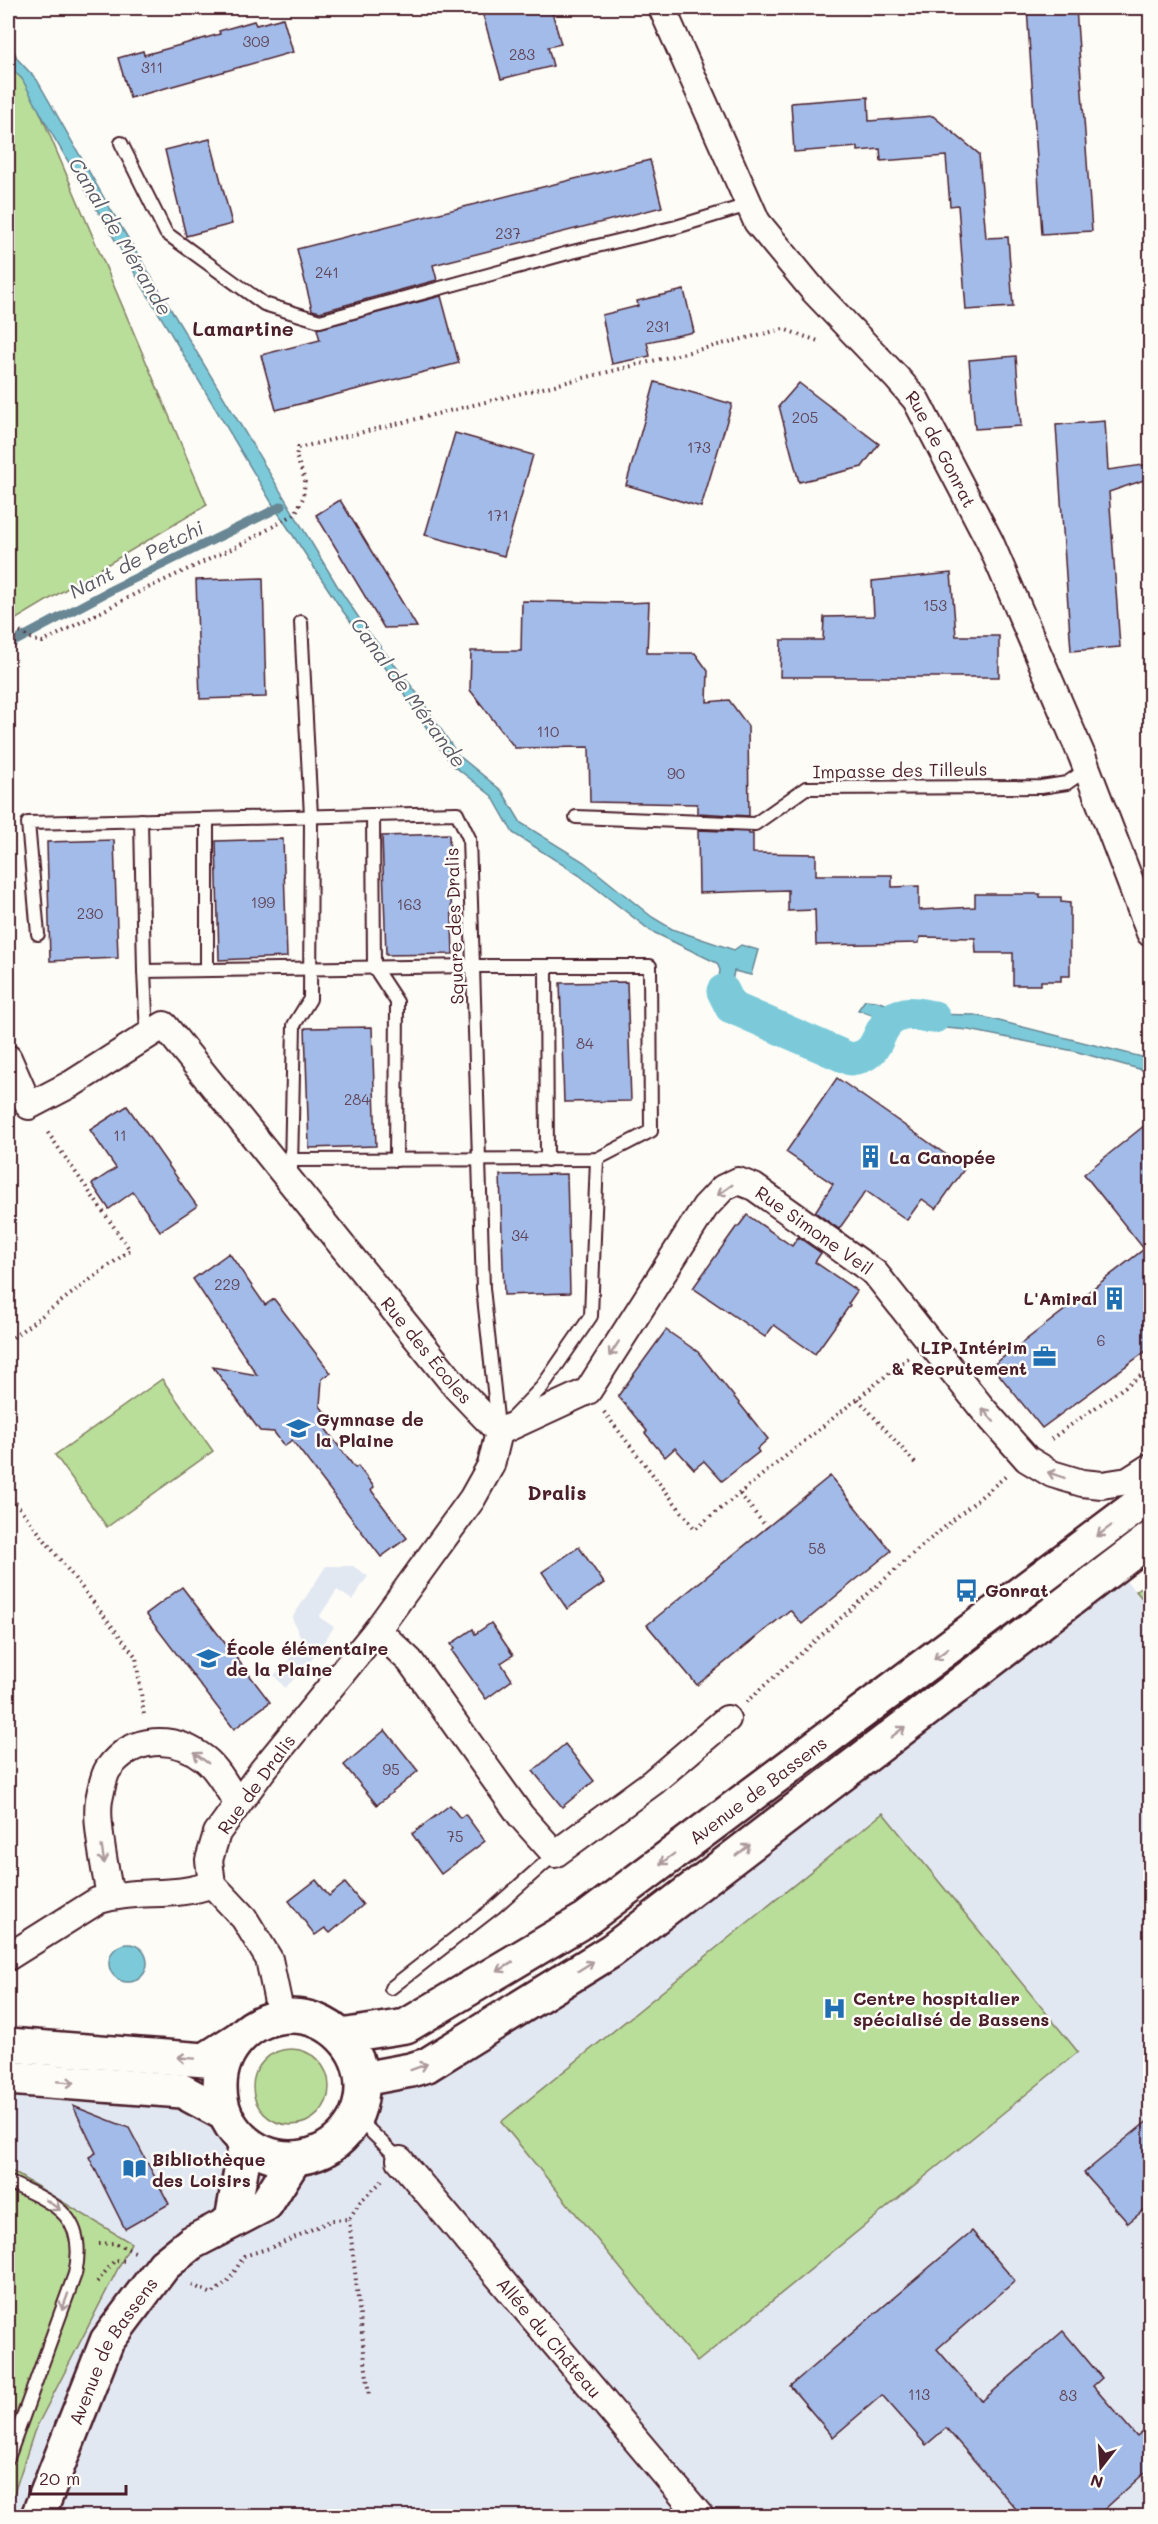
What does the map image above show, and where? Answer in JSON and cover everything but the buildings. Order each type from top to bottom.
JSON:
[{"type":"main road","name":"Avenue de Bassens","points":[[341,2036],[406,2026],[586,1919],[1150,1496]]},
{"type":"main road","points":[[362,2079],[427,2065],[611,1951],[1150,1539]]},
{"type":"main road","points":[[8,2045],[205,2060],[266,2020],[282,2016],[303,2017],[323,2023],[341,2036],[355,2055],[362,2079],[362,2098],[356,2117],[345,2134],[319,2153],[295,2158],[268,2155],[246,2143],[233,2129],[225,2114],[220,2094],[221,2074],[227,2055],[238,2039]]},
{"type":"main road","points":[[8,2078],[182,2091],[225,2114]]},
{"type":"main road","points":[[232,2220],[246,2143]]},
{"type":"main road","name":"Avenue de Bassens","points":[[38,2517],[108,2341],[164,2265],[191,2243],[266,2204],[295,2158]]},
{"type":"street","name":"Rue de Gonrat","points":[[662,8],[757,222],[814,291],[916,400],[990,542],[1087,769],[1150,933]]},
{"type":"street","name":"Rue des Écoles","points":[[29,1106],[73,1083],[164,1024],[291,1172],[457,1388],[499,1432]]},
{"type":"street","points":[[8,1058],[29,1106]]},
{"type":"street","name":"Rue Simone Veil","points":[[588,1391],[705,1207],[723,1188],[738,1181],[754,1187],[875,1273],[1027,1459],[1052,1474],[1082,1483],[1102,1485],[1128,1481],[1150,1467]]},
{"type":"street","points":[[588,1391],[499,1432],[491,1465],[472,1499],[377,1630],[410,1661],[521,1816],[555,1854],[653,1782],[727,1719]]},
{"type":"street","name":"Rue de Dralis","points":[[212,1884],[209,1860],[217,1833],[237,1803],[377,1630]]},
{"type":"street","points":[[111,1896],[102,1851],[98,1803],[106,1771],[126,1750],[148,1743],[177,1743],[206,1759],[237,1803]]},
{"type":"street","points":[[8,1957],[97,1900],[111,1896],[192,1892],[212,1884],[244,1918],[269,1959],[282,2016]]},
{"type":"street","name":"Allée du Château","points":[[400,2160],[480,2258],[700,2517]]},
{"type":"lane","points":[[121,142],[166,233],[264,304],[320,321],[568,253],[676,227],[748,205]]},
{"type":"lane","points":[[144,971],[310,969],[473,966],[650,966],[651,1131],[597,1159],[396,1160],[291,1172],[294,1024],[310,999],[310,969],[311,816],[301,622]]},
{"type":"lane","name":"Impasse des Tilleuls","points":[[576,817],[755,824],[806,788],[1041,787],[1067,783],[1087,769]]},
{"type":"lane","name":"Square des Dralis","points":[[38,934],[28,823],[457,813],[470,838],[483,1288],[499,1432]]},
{"type":"lane","points":[[373,815],[374,967],[398,1002],[396,1160]]},
{"type":"lane","points":[[207,819],[207,970]]},
{"type":"lane","points":[[141,820],[147,1035]]},
{"type":"lane","points":[[546,966],[547,1160]]},
{"type":"lane","points":[[499,1432],[542,1387],[591,1316],[597,1159]]},
{"type":"lane","points":[[391,1988],[495,1907],[555,1854]]},
{"type":"lane","points":[[356,2117],[400,2160]]},
{"type":"lane","points":[[8,2182],[47,2200],[67,2215],[76,2229],[79,2245],[75,2274],[8,2458]]},
{"type":"path","points":[[8,630],[19,631],[33,642],[43,642],[70,630],[137,593],[284,522],[296,514],[303,498],[305,480],[296,456],[298,448],[783,329],[820,342],[856,336]]},
{"type":"path","points":[[8,1341],[130,1250],[29,1106]]},
{"type":"path","points":[[588,1391],[695,1529],[929,1341]]},
{"type":"path","points":[[727,1719],[921,1546],[1066,1426],[1150,1369]]},
{"type":"path","points":[[858,1399],[915,1463]]},
{"type":"path","points":[[8,1493],[136,1657],[148,1743]]},
{"type":"path","points":[[740,1494],[767,1528]]},
{"type":"path","points":[[349,2219],[369,2396]]},
{"type":"shaded area","points":[[326,1566],[353,1566],[368,1576],[352,1600],[337,1590],[319,1617],[334,1627],[308,1665],[285,1688],[274,1675],[285,1665],[302,1641],[292,1618]]},
{"type":"shaded area","name":"Centre hospitalier spécialisé de Bassens","points":[[1117,1572],[1136,1591],[1150,1580],[1150,2516],[8,2516],[8,2078],[225,2114],[233,2129],[246,2142],[268,2155],[295,2158],[319,2153],[345,2134],[356,2117],[362,2099],[362,2079],[427,2065]]},
{"type":"green space","points":[[8,37],[207,505],[8,624]]},
{"type":"green space","points":[[162,1379],[213,1451],[107,1527],[55,1455]]},
{"type":"green space","points":[[1150,1580],[1150,1608],[1136,1591]]},
{"type":"green space","points":[[883,1813],[1078,2052],[697,2362],[501,2122]]},
{"type":"green space","points":[[291,2049],[306,2052],[318,2060],[326,2072],[329,2087],[326,2102],[318,2114],[306,2122],[291,2125],[276,2122],[264,2114],[256,2102],[253,2087],[256,2072],[264,2060],[276,2052]]},
{"type":"green space","points":[[8,2169],[131,2243],[34,2432],[8,2512]]},
{"type":"water","name":"Canal de Mérande","points":[[8,49],[37,80],[108,205],[338,587],[367,630],[416,692],[458,755],[502,791],[521,823],[584,862],[652,917],[672,929],[734,950],[741,945],[758,950],[751,975],[734,971],[729,996],[731,1002],[764,1015],[762,1020],[753,1020],[726,1010],[717,994],[720,970],[717,963],[651,931],[579,875],[513,833],[492,796],[454,766],[444,754],[399,686],[342,610],[273,505],[53,136],[22,79],[8,65]]},
{"type":"water","points":[[865,1000],[919,1014],[975,1015],[1150,1059],[1150,1072],[1074,1051],[969,1030],[897,1024],[858,1010]]},
{"type":"water","points":[[128,1944],[141,1950],[147,1963],[141,1976],[128,1982],[115,1976],[109,1963],[115,1950]]},
{"type":"waterway","name":"Nant de Petchi","points":[[8,645],[113,589],[282,506]]},
{"type":"waterway","name":"Canal de Mérande","points":[[723,991],[731,1007],[850,1059],[870,1052],[882,1030],[894,1018],[908,1014],[934,1017]]},
{"type":"place","name":"La Canopée","points":[[871,1157]]},
{"type":"place","name":"L'Amiral","points":[[1115,1298]]},
{"type":"place","name":"LIP Intérim & Recrutement","points":[[1045,1357]]},
{"type":"place","name":"Gymnase de la Plaine","points":[[298,1429]]},
{"type":"place","name":"Gonrat","points":[[967,1590]]},
{"type":"place","name":"École élémentaire de la Plaine","points":[[208,1658]]},
{"type":"place","name":"Centre hospitalier spécialisé de Bassens","points":[[835,2008]]},
{"type":"place","name":"Bibliothèque des Loisirs","points":[[134,2169]]},
{"type":"district","name":"Lamartine","points":[[243,328]]},
{"type":"district","name":"Dralis","points":[[557,1492]]}]
